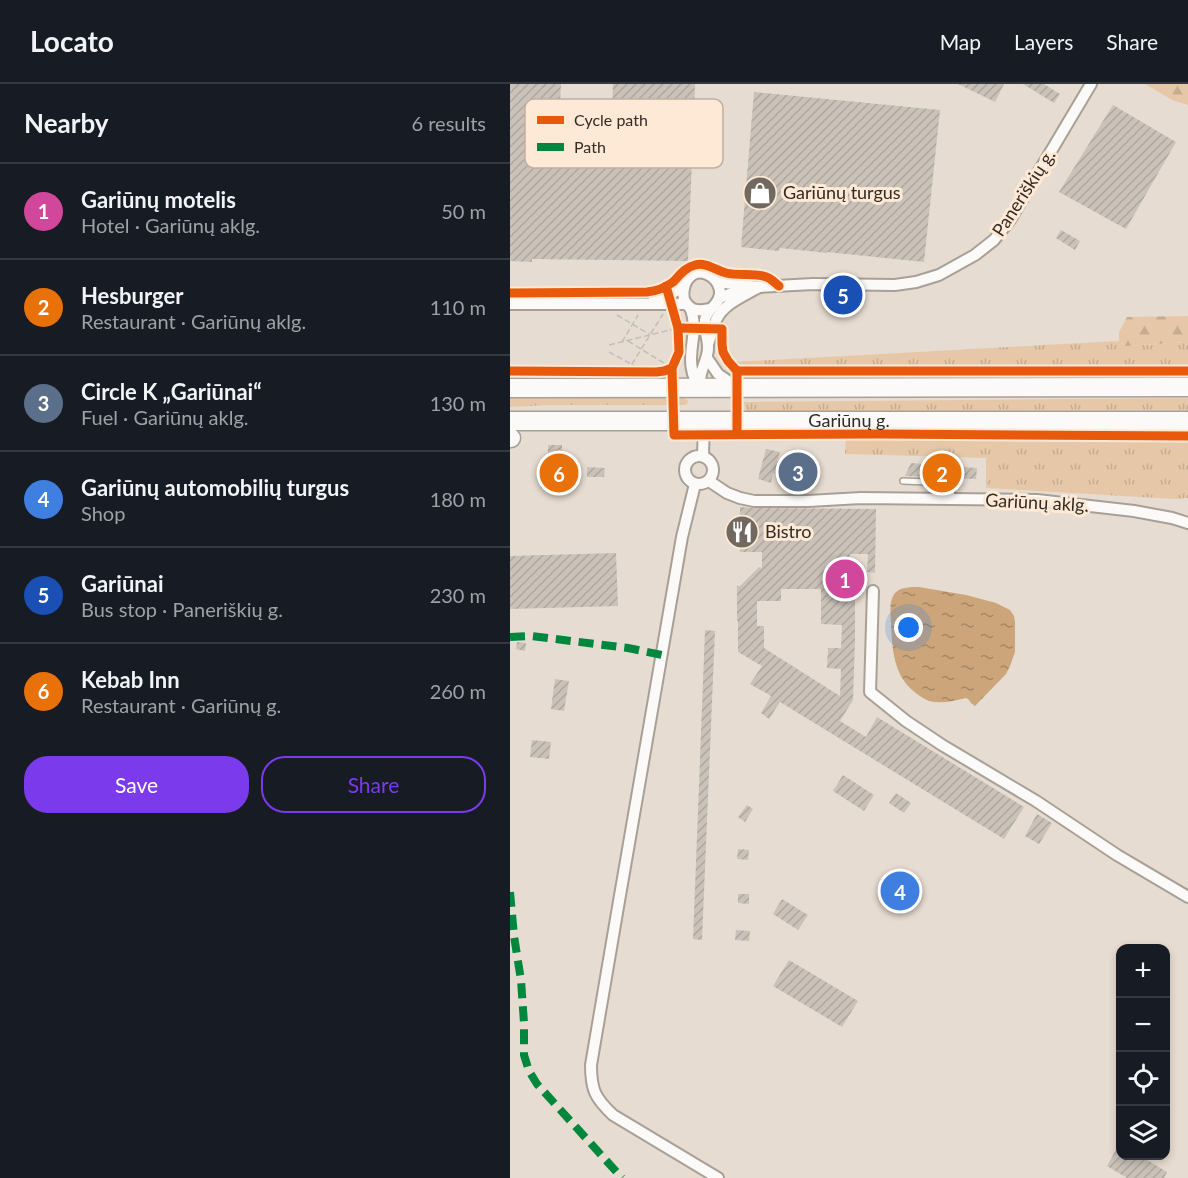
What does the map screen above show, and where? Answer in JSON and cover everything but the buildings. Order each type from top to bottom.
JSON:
[{"type":"highway","name":"Gariūnų g.","points":[[510,388],[1188,387]]},
{"type":"highway","points":[[699,388],[704,421]]},
{"type":"highway","name":"Gariūnų g.","points":[[510,432],[704,421],[1188,421]]},
{"type":"highway","points":[[842,435],[859,421]]},
{"type":"street","name":"Paneriškių g.","points":[[683,288],[688,279],[698,274],[709,275],[717,282],[759,287],[813,284],[895,285],[939,275],[975,255],[994,240],[1010,220],[1091,84]]},
{"type":"street","points":[[510,304],[648,304],[689,306],[703,311],[714,306],[719,298],[717,282]]},
{"type":"street","points":[[719,298],[759,287]]},
{"type":"street","points":[[699,388],[716,320],[729,305],[759,287]]},
{"type":"street","points":[[648,304],[683,288],[684,299],[695,322],[691,360],[692,372],[699,388]]},
{"type":"street","points":[[708,345],[705,318],[709,309]]},
{"type":"street","points":[[707,358],[718,374],[737,387]]},
{"type":"street","points":[[703,456],[704,421]]},
{"type":"street","points":[[694,456],[703,456],[710,460],[714,468],[709,481],[696,484],[685,475],[685,465],[694,456]]},
{"type":"street","name":"Gariūnų aklg.","points":[[709,481],[727,493],[754,501],[861,498],[1037,500],[1134,511],[1172,518],[1188,524]]},
{"type":"street","points":[[696,484],[682,537],[593,1054],[591,1081],[602,1105],[613,1115],[718,1178]]},
{"type":"street","points":[[873,591],[870,692],[906,721],[942,745],[1188,897]]},
{"type":"lane","points":[[903,481],[948,482],[952,485],[951,500]]},
{"type":"path","points":[[622,342],[648,304]]},
{"type":"path","points":[[627,372],[664,311]]},
{"type":"path","points":[[617,315],[650,334]]},
{"type":"path","points":[[609,345],[678,328]]},
{"type":"path","points":[[627,340],[672,368]]},
{"type":"path","points":[[609,352],[646,372]]},
{"type":"green space","points":[[1145,84],[1188,84],[1188,105],[1172,100]]},
{"type":"green space","points":[[1188,316],[1188,342],[1125,346],[1119,341],[1119,332],[1127,317]]},
{"type":"green space","points":[[1119,341],[1125,346],[1188,342],[1188,377],[753,379],[732,374],[733,362]]},
{"type":"green space","points":[[510,397],[684,397],[688,401],[684,405],[510,407]]},
{"type":"green space","points":[[1188,398],[1188,410],[749,411],[745,410],[744,402]]},
{"type":"green space","points":[[855,432],[1188,432],[1188,498],[986,488],[986,458],[845,454],[846,438]]},
{"type":"water","points":[[919,587],[996,603],[1010,610],[1014,616],[1015,652],[1010,666],[1006,674],[975,706],[966,698],[943,702],[929,701],[912,690],[900,674],[893,649],[891,603],[893,595],[898,590]]},
{"type":"marked path","points":[[510,637],[531,636],[628,648],[662,655]]},
{"type":"marked path","points":[[510,892],[521,980],[524,1055],[529,1071],[537,1084],[622,1178]]},
{"type":"cycle path","points":[[510,293],[651,292],[667,286],[685,270],[699,264],[731,274],[765,277],[779,286]]},
{"type":"cycle path","points":[[510,371],[656,372],[672,368],[679,352],[678,328],[666,286]]},
{"type":"cycle path","points":[[678,328],[722,329],[723,352],[737,371],[737,434]]},
{"type":"cycle path","points":[[672,368],[674,435],[1188,436]]},
{"type":"cycle path","points":[[737,371],[1188,371]]},
{"type":"place","name":"Gariūnų turgus","points":[[760,193]]},
{"type":"place","name":"Gariūnai","points":[[843,295]]},
{"type":"place","name":"Circle K „Gariūnai“","points":[[798,472]]},
{"type":"place","name":"Kebab Inn","points":[[559,473]]},
{"type":"place","name":"Hesburger","points":[[942,473]]},
{"type":"place","name":"Bistro","points":[[742,532]]},
{"type":"place","name":"Gariūnų motelis","points":[[845,579]]},
{"type":"place","name":"Gariūnų automobilių turgus","points":[[900,891]]}]
